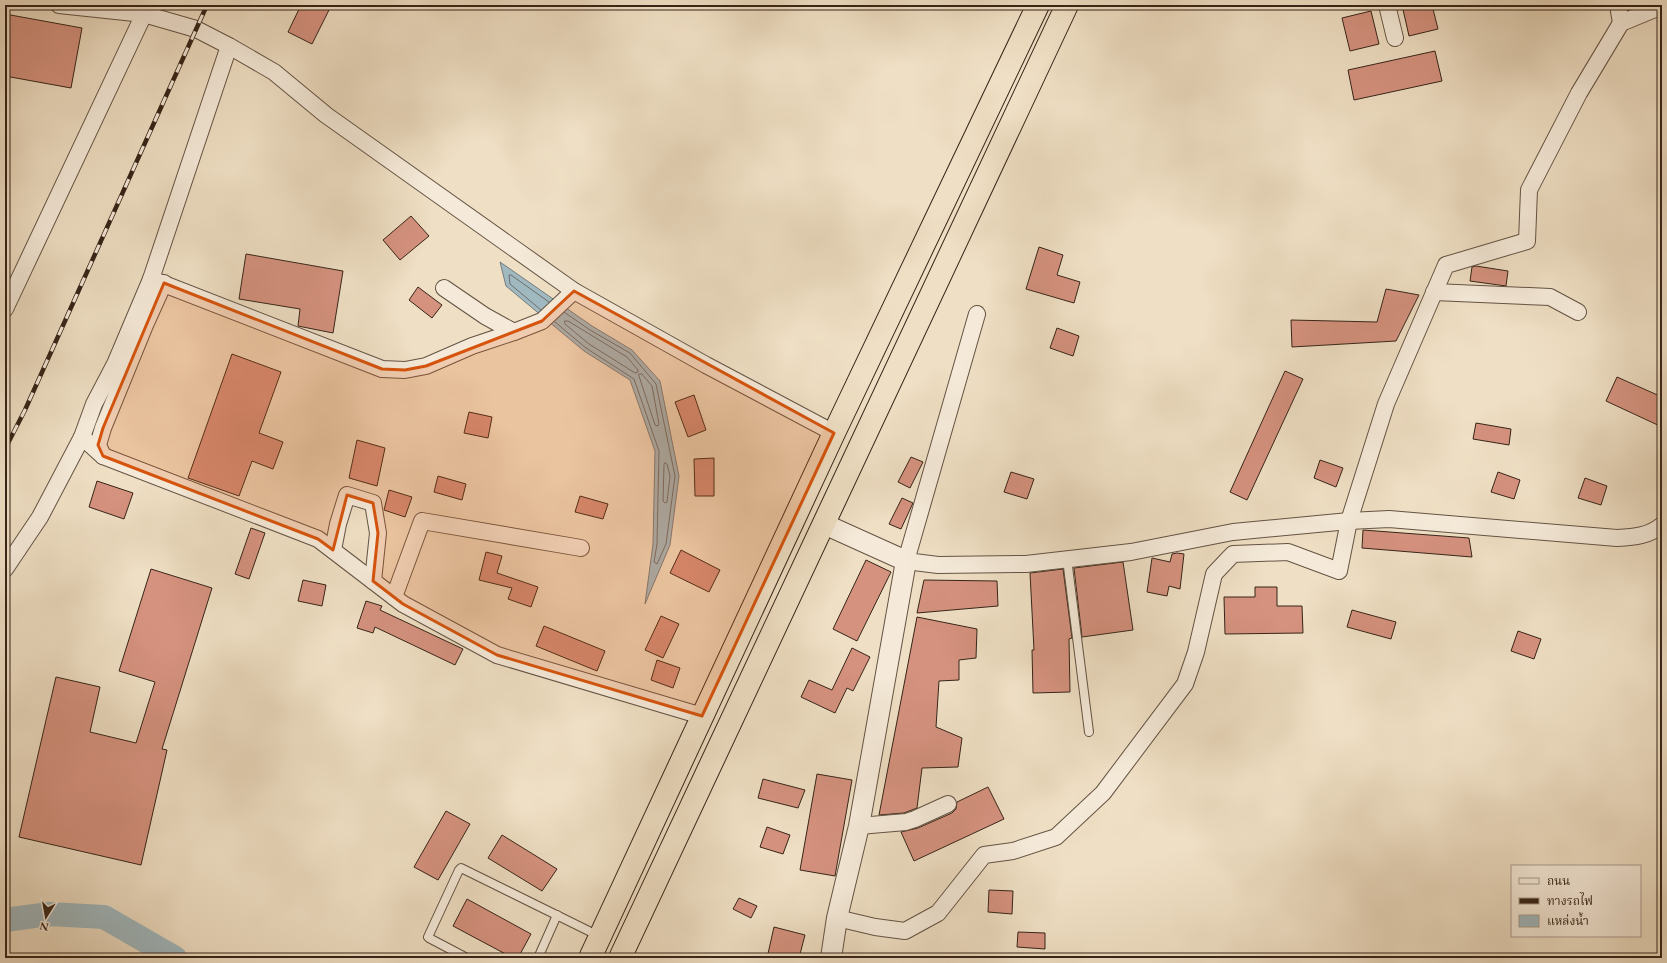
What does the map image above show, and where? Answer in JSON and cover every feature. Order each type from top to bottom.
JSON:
[{"type":"highway","points":[[590,958],[834,433],[1038,5]]},
{"type":"highway","points":[[620,958],[1067,5]]},
{"type":"street","points":[[59,5],[144,14],[196,29],[229,46],[274,72],[326,115],[569,295],[834,433]]},
{"type":"street","points":[[1387,5],[1394,38]]},
{"type":"street","points":[[1618,5],[1621,23]]},
{"type":"street","points":[[837,918],[875,927],[905,931],[938,913],[984,855],[1013,851],[1056,837],[1103,793],[1185,684],[1196,652],[1214,574],[1233,554],[1288,552],[1339,571],[1349,521],[1386,404],[1446,265],[1527,241],[1530,190],[1579,93],[1621,23],[1662,6]]},
{"type":"street","points":[[5,309],[144,14]]},
{"type":"street","points":[[103,456],[98,445],[103,428],[145,325],[229,46]]},
{"type":"street","points":[[158,281],[382,369],[404,370],[426,366],[472,346],[542,321],[569,295]]},
{"type":"street","points":[[5,569],[40,517],[82,437],[94,404],[158,281]]},
{"type":"street","points":[[444,288],[485,316],[514,332]]},
{"type":"street","points":[[1434,292],[1550,297],[1578,312]]},
{"type":"street","points":[[831,958],[837,918],[859,826],[906,561],[977,314]]},
{"type":"street","points":[[82,437],[103,456],[318,539],[403,604],[496,655],[702,716]]},
{"type":"street","points":[[333,550],[338,524],[347,495],[373,503],[378,533],[373,581]]},
{"type":"street","points":[[824,524],[906,561],[938,565],[1026,564],[1131,552],[1233,532],[1349,521],[1389,519],[1617,538],[1639,536],[1660,531]]},
{"type":"street","points":[[394,597],[422,521],[581,548]]},
{"type":"street","points":[[859,826],[915,820],[948,804]]},
{"type":"lane","points":[[1067,559],[1089,732]]},
{"type":"lane","points":[[467,958],[429,938],[428,936],[460,869],[464,869],[600,936]]},
{"type":"lane","points":[[538,958],[557,915]]},
{"type":"highlighted area","points":[[164,283],[382,369],[405,370],[426,366],[542,321],[574,291],[834,433],[702,716],[497,655],[403,604],[373,581],[378,533],[373,503],[347,495],[333,550],[318,539],[103,456],[98,445],[103,428]]},
{"type":"water","points":[[500,262],[592,326],[632,350],[660,381],[679,476],[670,545],[645,604],[653,544],[655,451],[630,380],[584,351],[506,286]]},
{"type":"building","points":[[301,5],[318,5],[329,10],[312,44],[288,32]]},
{"type":"building","points":[[1402,5],[1432,5],[1438,29],[1409,36]]},
{"type":"building","points":[[1371,11],[1379,44],[1350,51],[1342,18]]},
{"type":"building","points":[[5,14],[82,28],[71,88],[5,76]]},
{"type":"building","points":[[1435,51],[1442,81],[1354,100],[1348,70]]},
{"type":"building","points":[[411,216],[429,236],[400,260],[383,240]]},
{"type":"building","points":[[1039,247],[1063,255],[1057,275],[1080,282],[1074,303],[1026,289]]},
{"type":"building","points":[[246,254],[343,271],[333,333],[298,326],[300,309],[239,299]]},
{"type":"building","points":[[1476,266],[1508,271],[1506,286],[1470,281],[1472,267]]},
{"type":"building","points":[[418,287],[442,305],[432,318],[409,300]]},
{"type":"building","points":[[1386,289],[1419,295],[1396,341],[1292,347],[1291,320],[1377,322]]},
{"type":"building","points":[[1057,328],[1079,336],[1073,356],[1050,348]]},
{"type":"building","points":[[232,354],[281,372],[259,433],[283,442],[273,469],[252,461],[239,496],[188,478]]},
{"type":"building","points":[[1285,371],[1303,379],[1247,500],[1230,492]]},
{"type":"building","points":[[1617,377],[1662,397],[1662,427],[1606,401]]},
{"type":"building","points":[[694,395],[706,430],[688,437],[675,402]]},
{"type":"building","points":[[469,412],[492,417],[488,438],[464,433]]},
{"type":"building","points":[[1476,423],[1511,429],[1509,445],[1473,439]]},
{"type":"building","points":[[357,440],[385,448],[377,486],[349,478]]},
{"type":"building","points":[[911,457],[923,462],[910,488],[898,482]]},
{"type":"building","points":[[714,458],[714,496],[695,496],[694,459]]},
{"type":"building","points":[[1320,460],[1343,468],[1336,487],[1314,478]]},
{"type":"building","points":[[1011,472],[1034,479],[1027,499],[1004,492]]},
{"type":"building","points":[[1498,472],[1520,480],[1514,499],[1491,492]]},
{"type":"building","points":[[438,476],[466,484],[462,500],[434,492]]},
{"type":"building","points":[[1585,478],[1607,486],[1601,505],[1578,498]]},
{"type":"building","points":[[97,481],[133,493],[124,519],[89,507]]},
{"type":"building","points":[[389,490],[412,497],[405,517],[384,510]]},
{"type":"building","points":[[580,496],[608,504],[603,519],[575,512]]},
{"type":"building","points":[[902,498],[913,503],[901,529],[889,524]]},
{"type":"building","points":[[251,528],[265,533],[249,579],[235,574]]},
{"type":"building","points":[[1363,530],[1469,538],[1472,557],[1362,548]]},
{"type":"building","points":[[681,550],[720,570],[709,592],[670,573]]},
{"type":"building","points":[[486,552],[502,556],[497,573],[538,587],[531,607],[508,599],[512,588],[479,580]]},
{"type":"building","points":[[1172,554],[1184,554],[1180,589],[1169,586],[1167,596],[1147,592],[1152,558],[1170,562]]},
{"type":"building","points":[[866,560],[891,572],[857,641],[833,629]]},
{"type":"building","points":[[1123,562],[1133,630],[1082,637],[1074,568]]},
{"type":"building","points":[[151,569],[212,588],[162,749],[167,750],[141,865],[19,837],[56,677],[100,687],[90,732],[136,743],[155,682],[119,671]]},
{"type":"building","points":[[1063,569],[1072,638],[1069,639],[1070,692],[1033,693],[1032,650],[1034,650],[1030,573]]},
{"type":"building","points":[[303,580],[326,585],[322,606],[298,601]]},
{"type":"building","points":[[924,580],[997,581],[998,606],[917,613]]},
{"type":"building","points":[[1255,587],[1277,587],[1277,606],[1302,606],[1303,633],[1225,634],[1224,597],[1255,597]]},
{"type":"building","points":[[366,601],[382,606],[380,610],[463,649],[455,665],[375,627],[373,633],[357,628]]},
{"type":"building","points":[[1352,610],[1396,622],[1391,639],[1347,627]]},
{"type":"building","points":[[661,616],[679,624],[663,658],[645,650]]},
{"type":"building","points":[[917,617],[977,629],[976,658],[959,660],[959,680],[939,681],[936,727],[962,738],[958,767],[922,768],[917,808],[904,813],[879,815]]},
{"type":"building","points":[[544,626],[605,651],[597,671],[536,646]]},
{"type":"building","points":[[1518,631],[1541,639],[1534,659],[1511,651]]},
{"type":"building","points":[[852,648],[870,657],[853,691],[847,688],[835,713],[801,697],[809,680],[832,690]]},
{"type":"building","points":[[657,660],[680,668],[673,688],[651,680]]},
{"type":"building","points":[[817,774],[852,780],[835,876],[800,870]]},
{"type":"building","points":[[763,779],[805,790],[798,808],[758,798]]},
{"type":"building","points":[[988,787],[1004,819],[914,861],[901,832],[918,828],[952,813],[956,809],[957,802]]},
{"type":"building","points":[[446,811],[470,824],[438,880],[414,867]]},
{"type":"building","points":[[767,827],[790,835],[783,854],[760,847]]},
{"type":"building","points":[[502,835],[557,869],[542,891],[488,858]]},
{"type":"building","points":[[989,890],[1013,891],[1012,914],[988,912]]},
{"type":"building","points":[[739,898],[757,906],[751,918],[733,909]]},
{"type":"building","points":[[467,899],[531,934],[518,958],[513,958],[453,926]]},
{"type":"building","points":[[774,927],[805,935],[799,958],[767,958]]},
{"type":"building","points":[[1018,932],[1045,933],[1045,949],[1017,947]]},
{"type":"waterway","points":[[5,920],[49,914],[104,917],[175,958]]},
{"type":"railway","points":[[5,449],[25,410],[207,5]]}]
